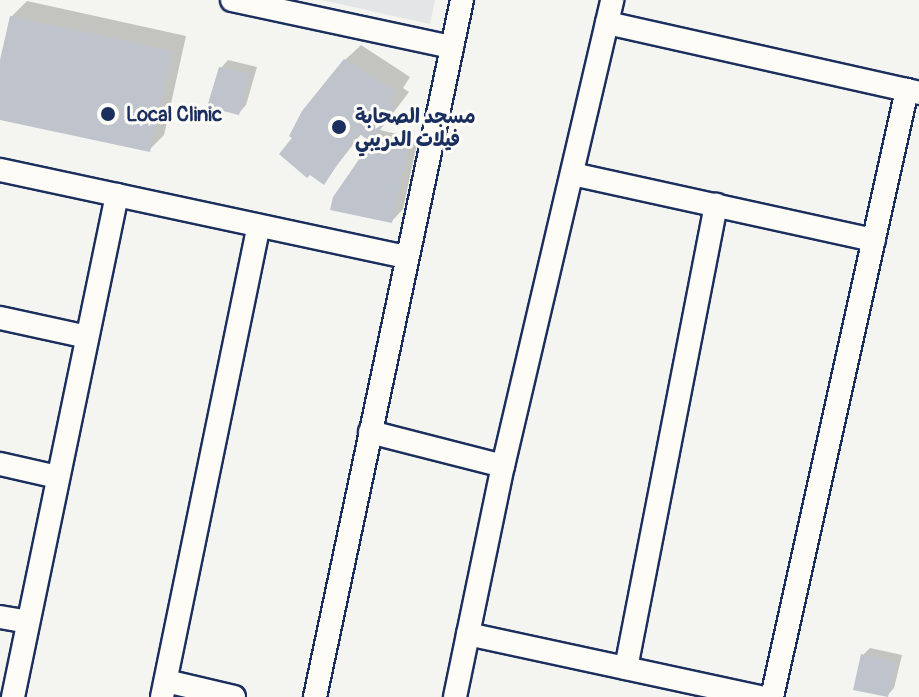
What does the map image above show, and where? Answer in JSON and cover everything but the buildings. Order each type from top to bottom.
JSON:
[{"type":"street","points":[[232,0],[452,47]]},
{"type":"street","points":[[315,697],[462,0]]},
{"type":"street","points":[[455,697],[503,466],[612,0]]},
{"type":"street","points":[[607,23],[913,92],[874,240],[772,697]]},
{"type":"street","points":[[0,170],[407,257]]},
{"type":"street","points":[[573,174],[874,240]]},
{"type":"street","points":[[13,697],[117,195]]},
{"type":"street","points":[[626,668],[716,205]]},
{"type":"street","points":[[234,697],[164,689],[259,226]]},
{"type":"street","points":[[0,318],[87,337]]},
{"type":"street","points":[[370,432],[503,466]]},
{"type":"street","points":[[0,464],[57,477]]},
{"type":"street","points":[[0,617],[27,622]]},
{"type":"street","points":[[468,634],[759,697]]},
{"type":"shaded area","points":[[322,0],[435,0],[430,24]]},
{"type":"place","name":"Local Clinic","points":[[108,114]]},
{"type":"place","name":"مسجد الصحابة فيلات الدريبي","points":[[339,127]]}]
